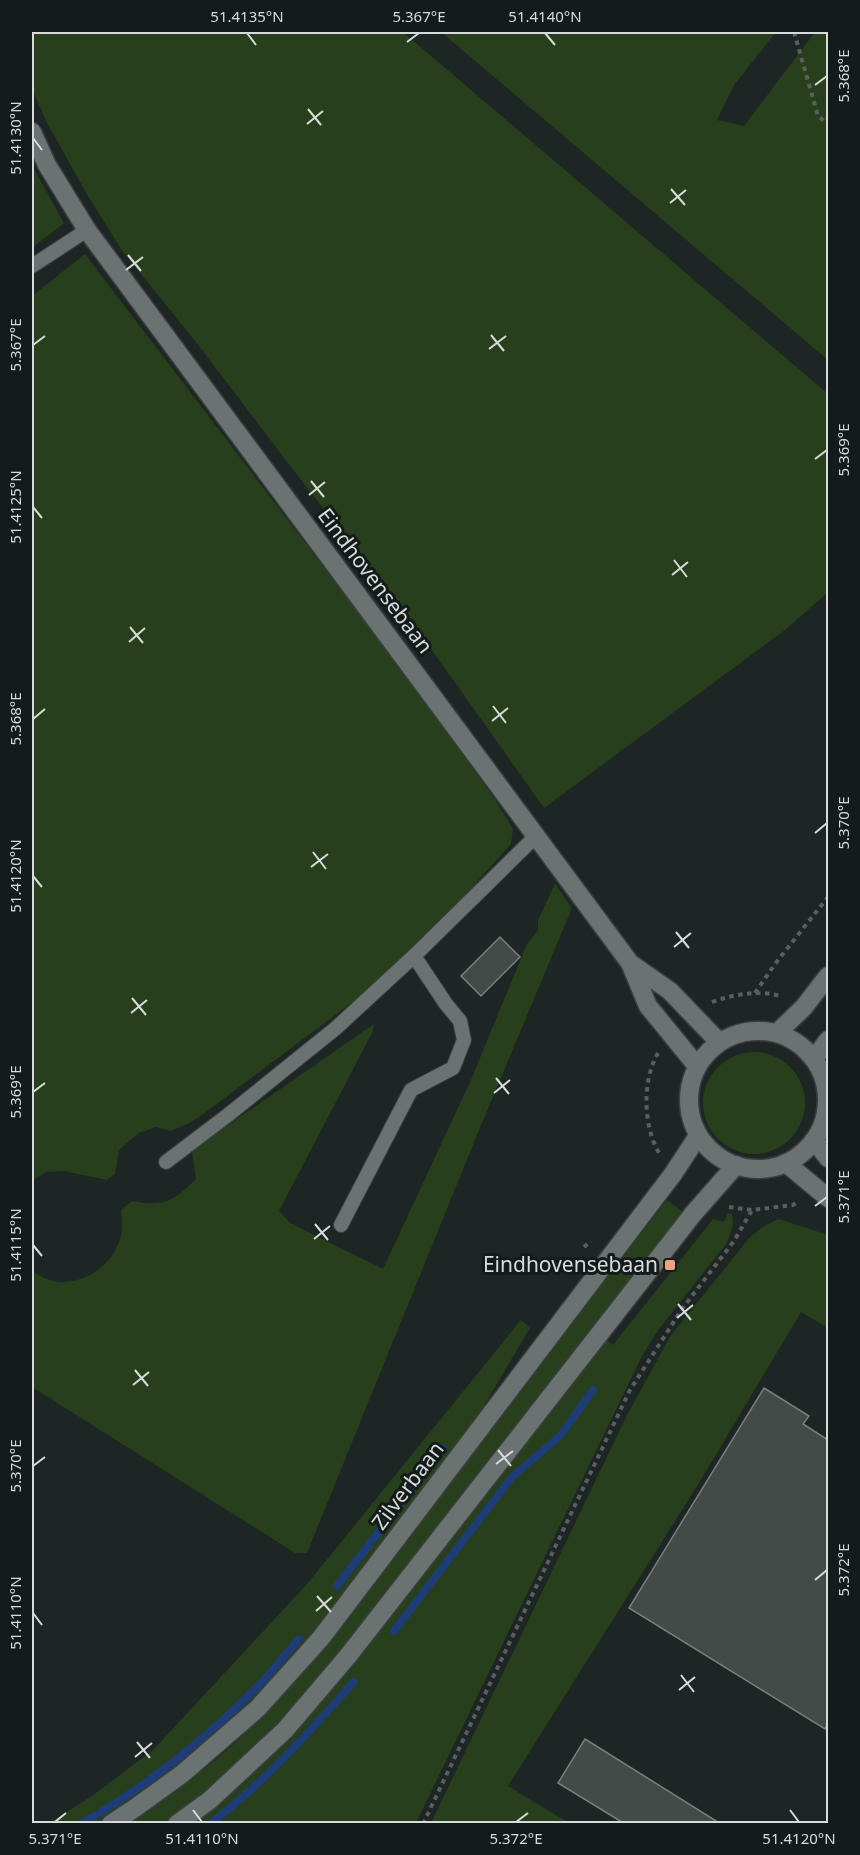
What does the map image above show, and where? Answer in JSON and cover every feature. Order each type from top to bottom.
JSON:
[{"type":"main road","name":"Eindhovensebaan","points":[[32,132],[47,165],[87,230],[630,963],[648,1006],[697,1066]]},
{"type":"main road","name":"Eindhovensebaan","points":[[630,963],[670,991],[719,1042]]},
{"type":"main road","points":[[777,1033],[804,1007],[828,976]]},
{"type":"main road","points":[[747,1031],[777,1033],[798,1043],[814,1059],[824,1078],[827,1100],[824,1121],[814,1140],[786,1163],[761,1169],[736,1165],[715,1154],[698,1136],[689,1113],[689,1089],[697,1066],[719,1042],[747,1031]]},
{"type":"main road","points":[[814,1059],[828,1040]]},
{"type":"main road","name":"Zilverbaan","points":[[111,1824],[182,1774],[258,1708],[321,1638],[673,1174],[698,1136]]},
{"type":"main road","points":[[814,1140],[828,1158]]},
{"type":"main road","points":[[786,1163],[828,1198]]},
{"type":"main road","points":[[177,1824],[210,1800],[285,1730],[327,1681],[693,1214],[736,1165]]},
{"type":"lane","points":[[32,266],[87,230]]},
{"type":"lane","points":[[166,1162],[336,1028],[414,956],[536,836]]},
{"type":"lane","points":[[341,1225],[411,1090],[453,1068],[464,1040],[460,1021],[414,956]]},
{"type":"path","points":[[794,32],[818,117],[828,124]]},
{"type":"path","points":[[755,993],[828,897]]},
{"type":"path","points":[[692,1012],[722,998],[755,993],[779,995],[804,1007]]},
{"type":"path","points":[[423,1824],[630,1390],[682,1309],[734,1241],[752,1210]]},
{"type":"green space","points":[[32,32],[403,32],[828,394],[828,592],[785,630],[544,808],[407,615],[196,342],[123,252],[47,123],[32,89]]},
{"type":"green space","points":[[441,32],[776,32],[734,85],[717,120],[744,126],[815,32],[828,32],[828,360]]},
{"type":"green space","points":[[32,165],[64,223],[32,248]]},
{"type":"green space","points":[[85,254],[406,675],[496,801],[513,829],[511,844],[410,952],[366,992],[210,1109],[192,1122],[171,1131],[156,1127],[139,1133],[119,1150],[115,1174],[107,1180],[64,1171],[46,1172],[32,1181],[32,296]]},
{"type":"green space","points":[[555,884],[572,908],[307,1553],[295,1553],[32,1387],[32,1270],[44,1278],[69,1282],[94,1273],[113,1254],[119,1242],[122,1230],[121,1210],[132,1201],[161,1202],[181,1193],[196,1179],[192,1153],[211,1137],[374,1024],[373,1031],[279,1211],[290,1223],[383,1269],[470,1082],[527,944],[538,930],[538,920]]},
{"type":"green space","points":[[754,1052],[773,1056],[790,1067],[801,1084],[805,1103],[801,1122],[790,1139],[773,1150],[754,1154],[735,1150],[718,1139],[707,1122],[703,1103],[707,1084],[718,1067],[735,1056]]},
{"type":"green space","points":[[667,1200],[683,1212],[355,1637],[272,1733],[227,1774],[165,1823],[130,1824],[233,1745],[294,1680],[340,1625]]},
{"type":"green space","points":[[728,1213],[732,1214],[733,1225],[727,1243],[659,1329],[642,1356],[416,1823],[192,1824],[264,1763],[309,1716],[604,1338],[613,1345],[713,1219],[724,1222]]},
{"type":"green space","points":[[779,1219],[828,1235],[828,1328],[801,1312],[699,1483],[508,1786],[569,1823],[431,1823],[627,1415],[671,1335],[750,1237],[764,1226]]},
{"type":"green space","points":[[521,1320],[530,1328],[463,1441],[316,1632],[237,1718],[150,1790],[98,1823],[47,1824],[92,1796],[153,1750],[307,1584]]},
{"type":"building","points":[[500,937],[520,957],[481,996],[461,976]]},
{"type":"building","points":[[764,1388],[809,1416],[803,1424],[828,1440],[828,1723],[825,1729],[629,1608]]},
{"type":"building","points":[[585,1739],[721,1824],[625,1824],[558,1783]]},
{"type":"waterway","points":[[394,1631],[512,1477],[560,1436],[593,1390]]},
{"type":"waterway","points":[[337,1586],[443,1448]]},
{"type":"waterway","points":[[81,1824],[154,1777],[200,1740],[263,1681],[299,1639]]},
{"type":"waterway","points":[[210,1824],[249,1792],[354,1682]]},
{"type":"place","name":"Eindhovensebaan","points":[[670,1265]]}]
